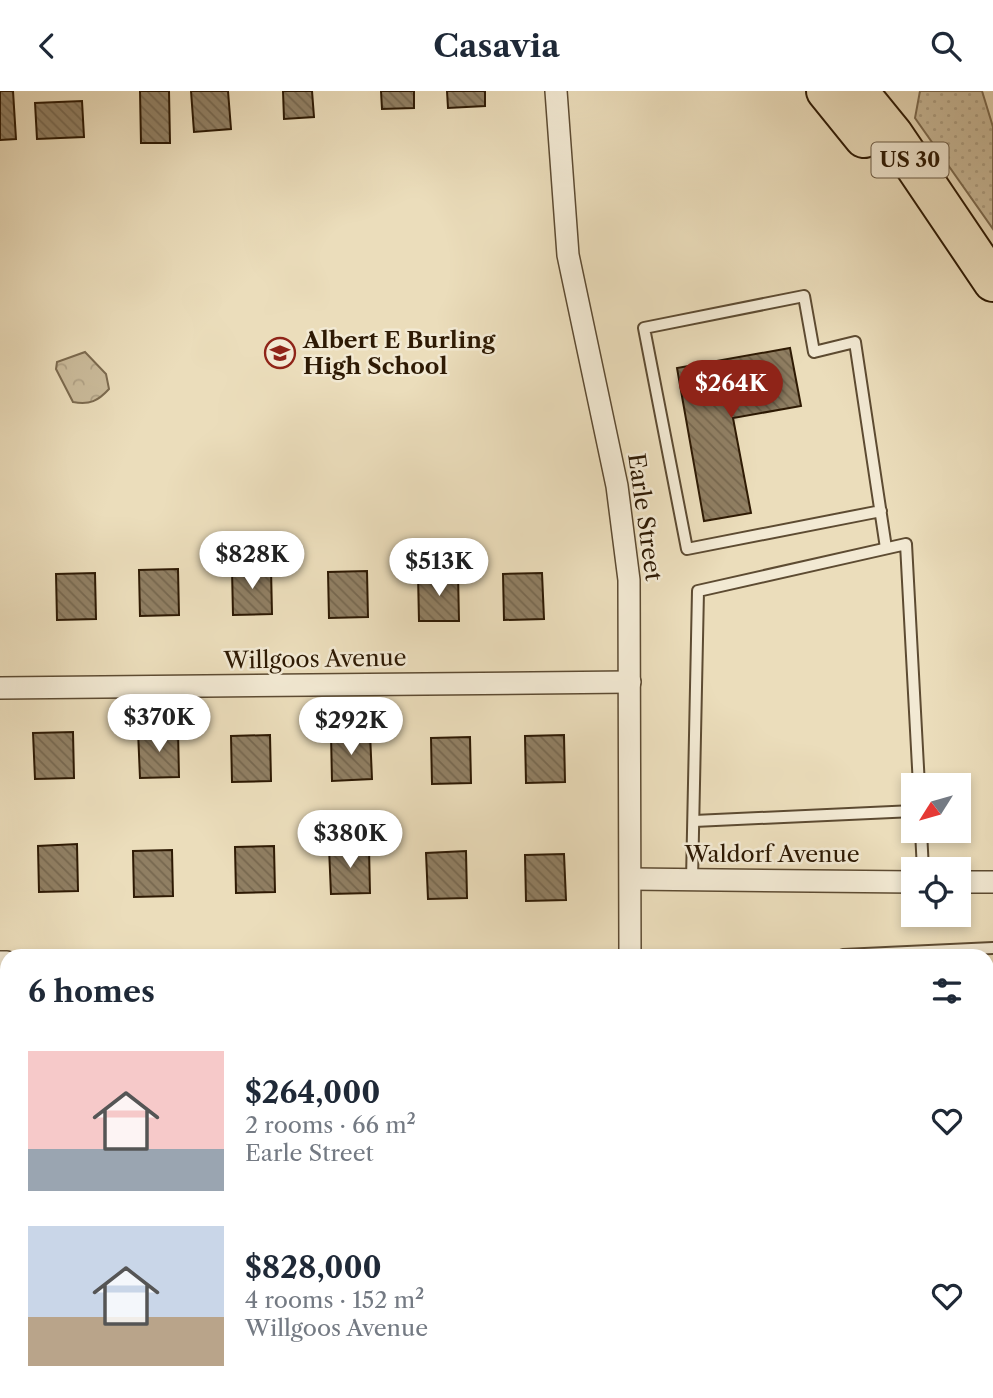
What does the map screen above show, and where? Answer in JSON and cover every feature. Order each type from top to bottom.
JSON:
[{"type":"highway","points":[[826,91],[875,151],[959,232]]},
{"type":"highway","name":"US 30","points":[[858,91],[893,134],[993,282]]},
{"type":"street","name":"Earle Street","points":[[556,91],[568,255],[617,486],[629,580],[630,949]]},
{"type":"street","name":"Willgoos Avenue","points":[[0,688],[630,681]]},
{"type":"street","name":"Waldorf Avenue","points":[[631,879],[901,882]]},
{"type":"street","points":[[971,882],[993,882]]},
{"type":"lane","points":[[881,510],[687,549],[644,328],[804,296],[814,352],[855,342],[881,510],[886,548]]},
{"type":"lane","points":[[692,880],[698,591],[906,544],[918,773]]},
{"type":"lane","points":[[694,821],[901,812]]},
{"type":"lane","points":[[972,949],[993,948]]},
{"type":"green space","points":[[920,91],[982,91],[993,127],[993,229],[915,118]]},
{"type":"green space","points":[[85,352],[106,374],[109,389],[93,401],[73,402],[56,369],[57,362]]},
{"type":"building","points":[[0,91],[13,91],[16,139],[0,140]]},
{"type":"building","points":[[140,91],[169,91],[170,143],[141,143]]},
{"type":"building","points":[[191,91],[228,91],[231,129],[194,132]]},
{"type":"building","points":[[283,91],[312,91],[314,117],[284,119]]},
{"type":"building","points":[[381,91],[414,91],[414,108],[382,109]]},
{"type":"building","points":[[447,91],[485,91],[485,106],[448,108]]},
{"type":"building","points":[[82,101],[84,137],[37,139],[35,103]]},
{"type":"building","points":[[790,348],[801,406],[733,418],[751,513],[704,521],[677,368]]},
{"type":"building","points":[[271,568],[272,614],[233,615],[232,569]]},
{"type":"building","points":[[178,569],[179,615],[140,616],[139,570]]},
{"type":"building","points":[[367,571],[368,617],[329,618],[328,572]]},
{"type":"building","points":[[95,573],[96,619],[57,620],[56,574]]},
{"type":"building","points":[[542,573],[544,619],[504,620],[503,574]]},
{"type":"building","points":[[458,574],[459,621],[419,621],[418,575]]},
{"type":"building","points":[[178,730],[179,777],[140,778],[138,731]]},
{"type":"building","points":[[73,732],[74,778],[35,779],[33,733]]},
{"type":"building","points":[[370,733],[372,779],[332,781],[331,734]]},
{"type":"building","points":[[270,735],[271,781],[232,782],[231,736]]},
{"type":"building","points":[[564,735],[565,782],[526,783],[525,736]]},
{"type":"building","points":[[470,737],[471,783],[432,784],[431,738]]},
{"type":"building","points":[[77,844],[78,891],[39,892],[38,846]]},
{"type":"building","points":[[274,846],[275,892],[236,893],[235,847]]},
{"type":"building","points":[[369,847],[370,893],[331,894],[329,848]]},
{"type":"building","points":[[172,850],[173,896],[134,897],[133,851]]},
{"type":"building","points":[[466,851],[467,898],[428,899],[426,853]]},
{"type":"building","points":[[564,854],[566,900],[526,901],[525,855]]},
{"type":"place","name":"Albert E Burling High School","points":[[280,353]]}]
